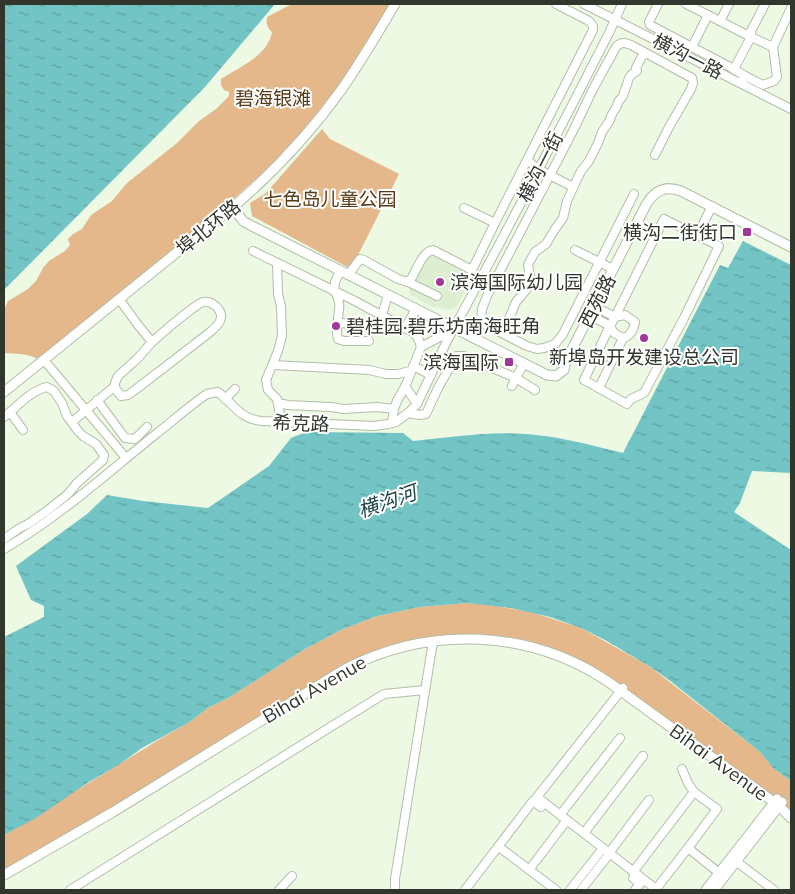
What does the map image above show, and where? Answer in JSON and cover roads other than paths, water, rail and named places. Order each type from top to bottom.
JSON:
[{"type":"main road","name":"埠北环路","points":[[4,392],[259,184],[310,131],[341,90],[395,4]]},
{"type":"main road","name":"西苑路","points":[[233,207],[243,221],[547,375],[556,376],[564,370],[566,361],[613,269],[646,205],[654,194],[666,189],[681,191],[791,247]]},
{"type":"main road","name":"Bihai Avenue","points":[[4,874],[333,672],[366,654],[410,641],[447,636],[504,638],[569,657],[600,673],[791,812]]},
{"type":"main road","name":"Bihai Avenue","points":[[4,874],[87,828],[345,668],[392,649],[449,639],[499,641],[526,646],[566,659],[622,690]]},
{"type":"main road","name":"Bihai Avenue","points":[[778,802],[791,818]]},
{"type":"main road","points":[[714,890],[722,875],[778,802]]},
{"type":"main road","points":[[706,890],[722,875]]},
{"type":"street","points":[[408,282],[425,254],[433,250],[472,270],[593,30],[590,21],[556,4]]},
{"type":"street","name":"横沟一路","points":[[584,4],[791,109]]},
{"type":"street","name":"横沟一街","points":[[455,329],[569,111],[622,4]]},
{"type":"street","points":[[658,4],[649,22],[650,25],[763,85],[774,81],[777,77],[773,47],[791,8]]},
{"type":"street","points":[[720,21],[729,4]]},
{"type":"street","points":[[735,70],[751,37],[751,31],[765,4]]},
{"type":"street","points":[[691,5],[773,47]]},
{"type":"street","points":[[692,47],[708,15]]},
{"type":"street","points":[[634,194],[563,334],[554,344],[544,348],[532,348],[486,324],[481,319],[482,309],[487,296],[574,129],[592,89],[620,43],[630,44],[692,78],[691,90],[655,155]]},
{"type":"street","points":[[503,333],[516,302],[529,283],[528,265],[530,259],[535,252],[546,244],[563,218],[573,187],[581,171],[589,161],[602,132],[622,96],[629,78],[637,71],[636,68],[645,53]]},
{"type":"street","points":[[741,84],[745,76]]},
{"type":"street","points":[[527,160],[538,169],[573,187]]},
{"type":"street","points":[[697,236],[712,206]]},
{"type":"street","points":[[464,208],[495,223]]},
{"type":"street","points":[[664,219],[697,236],[719,246],[684,318],[644,393],[631,399],[627,404],[584,380],[664,219]]},
{"type":"street","points":[[575,250],[613,269]]},
{"type":"street","points":[[253,251],[412,332],[418,338],[421,347]]},
{"type":"street","points":[[369,341],[344,341],[338,339],[337,336],[339,300],[334,291],[335,282],[360,259],[398,279],[437,296]]},
{"type":"street","points":[[277,263],[282,336],[266,380],[268,390],[277,399],[280,415],[278,422]]},
{"type":"street","points":[[338,323],[379,325],[388,295]]},
{"type":"street","points":[[119,299],[152,342]]},
{"type":"street","points":[[204,302],[211,302],[220,312],[221,319],[209,333],[135,390],[128,395],[121,396],[115,386],[118,376],[152,342],[178,320],[204,302]]},
{"type":"street","points":[[404,328],[416,309]]},
{"type":"street","points":[[592,311],[615,317],[628,316],[635,322],[633,330],[627,338],[623,338],[614,333],[610,326],[592,311]]},
{"type":"street","points":[[392,423],[394,409],[421,347],[455,329]]},
{"type":"street","name":"希克路","points":[[226,399],[236,411],[250,419],[262,421],[374,426],[392,423],[402,418],[417,404],[455,329]]},
{"type":"street","points":[[599,388],[623,338]]},
{"type":"street","points":[[408,413],[426,414],[456,356],[464,356],[514,382],[535,390]]},
{"type":"street","points":[[44,360],[91,403],[125,438],[135,439],[147,428]]},
{"type":"street","points":[[514,382],[524,363]]},
{"type":"street","points":[[273,365],[369,370],[386,374],[398,374],[412,368],[431,375]]},
{"type":"street","points":[[72,422],[91,403],[115,386]]},
{"type":"street","points":[[405,386],[417,404]]},
{"type":"street","points":[[4,539],[48,510],[68,494],[77,483],[103,460],[104,455],[96,444],[83,436],[68,416],[54,391],[47,387],[34,392],[7,414],[23,430]]},
{"type":"street","points":[[4,549],[46,523],[67,507],[207,394],[218,392],[226,399],[235,389]]},
{"type":"street","points":[[91,403],[126,458]]},
{"type":"street","points":[[278,403],[344,409],[377,407],[394,409]]},
{"type":"street","points":[[344,409],[345,425]]},
{"type":"street","points":[[395,890],[395,879],[433,641]]},
{"type":"street","points":[[70,890],[384,694],[425,690]]},
{"type":"street","points":[[470,889],[535,799],[622,690]]},
{"type":"street","points":[[560,815],[620,738]]},
{"type":"street","points":[[584,833],[643,756]]},
{"type":"street","points":[[535,799],[564,824],[656,889],[717,809],[694,792],[682,769]]},
{"type":"street","points":[[633,872],[694,792]]},
{"type":"street","points":[[535,799],[584,833],[640,884],[635,890]]},
{"type":"street","points":[[570,890],[605,854],[649,800]]},
{"type":"street","points":[[529,870],[564,824]]},
{"type":"street","points":[[499,847],[556,890]]},
{"type":"street","points":[[688,848],[722,875]]},
{"type":"street","points":[[581,890],[605,854]]},
{"type":"street","points":[[734,859],[774,890]]},
{"type":"street","points":[[279,890],[292,876]]},
{"type":"water","points":[[4,4],[275,4],[205,87],[4,290]]},
{"type":"water","name":"横沟河","points":[[743,241],[791,265],[791,473],[752,471],[740,503],[734,512],[791,550],[791,781],[773,768],[760,752],[669,680],[605,640],[581,628],[550,617],[511,608],[468,603],[419,607],[374,617],[341,630],[305,649],[228,698],[208,708],[188,723],[142,748],[36,818],[4,835],[4,637],[44,617],[44,606],[31,600],[16,566],[87,514],[107,495],[208,508],[269,466],[291,438],[306,432],[403,433],[413,441],[474,435],[521,434],[580,442],[623,453],[720,265],[728,268]]},
{"type":"place","name":"横沟二街街口","points":[[747,232]]},
{"type":"place","name":"滨海国际幼儿园","points":[[440,282]]},
{"type":"place","name":"碧桂园·碧乐坊南海旺角","points":[[336,326]]},
{"type":"place","name":"新埠岛开发建设总公司","points":[[644,338]]},
{"type":"place","name":"滨海国际","points":[[509,362]]},
{"type":"park label","name":"碧海银滩","points":[[273,98]]},
{"type":"park label","name":"七色岛儿童公园","points":[[330,199]]}]
